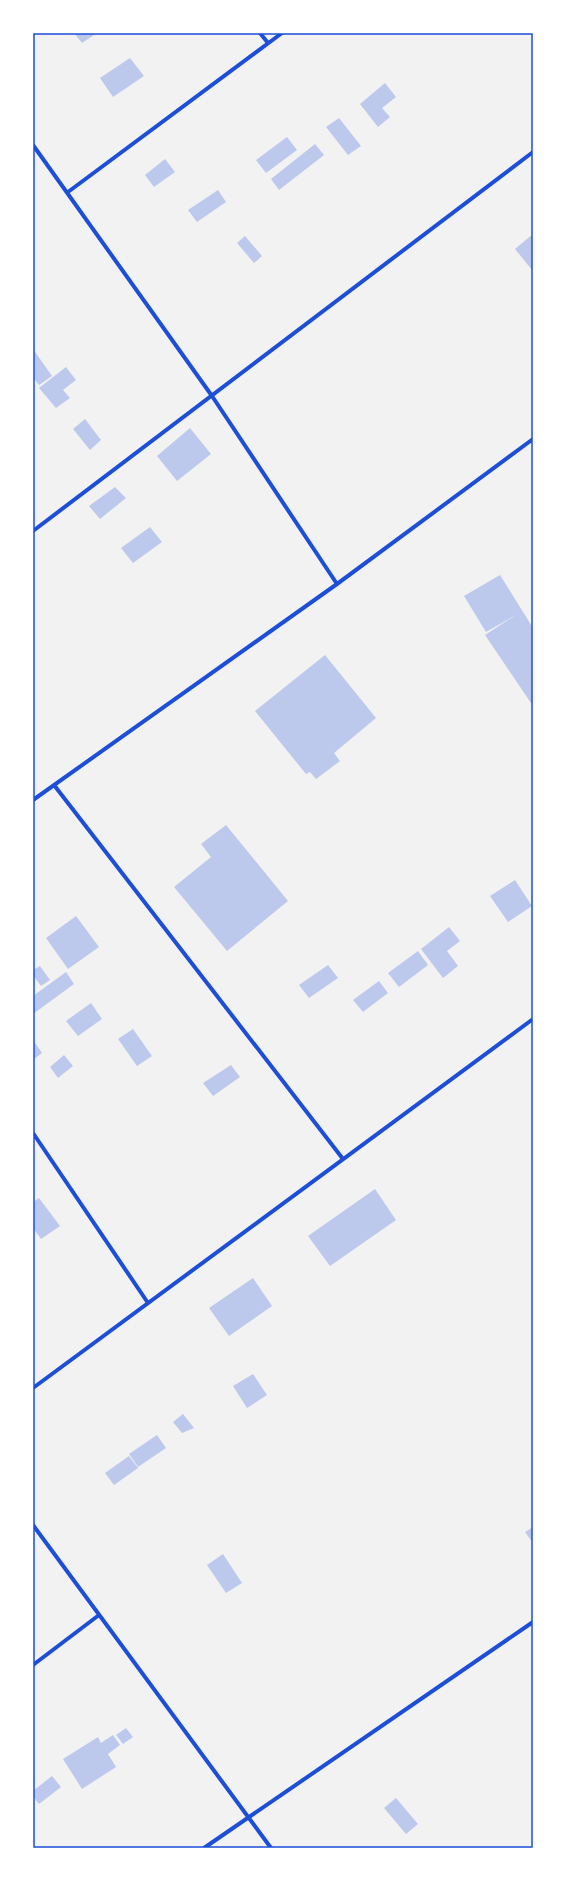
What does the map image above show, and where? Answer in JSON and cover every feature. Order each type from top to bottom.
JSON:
[{"type":"street","points":[[260,33],[268,43]]},
{"type":"street","points":[[68,192],[282,33]]},
{"type":"street","points":[[33,145],[68,192],[212,396],[337,584]]},
{"type":"street","points":[[33,531],[533,152]]},
{"type":"street","points":[[33,800],[337,584],[533,439]]},
{"type":"street","points":[[54,785],[343,1159]]},
{"type":"street","points":[[33,1388],[533,1019]]},
{"type":"street","points":[[33,1133],[148,1303]]},
{"type":"street","points":[[33,1525],[271,1848]]},
{"type":"street","points":[[33,1665],[100,1615]]},
{"type":"street","points":[[204,1848],[533,1622]]},
{"type":"building","points":[[74,33],[97,33],[82,43]]},
{"type":"building","points":[[130,58],[144,76],[113,97],[100,78]]},
{"type":"building","points":[[385,83],[396,97],[382,108],[390,117],[378,127],[360,104]]},
{"type":"building","points":[[339,118],[361,146],[348,155],[326,127]]},
{"type":"building","points":[[287,137],[297,150],[266,173],[256,160]]},
{"type":"building","points":[[315,144],[324,155],[279,190],[271,179]]},
{"type":"building","points":[[165,159],[175,172],[154,187],[145,175]]},
{"type":"building","points":[[218,190],[226,202],[197,222],[188,210]]},
{"type":"building","points":[[533,234],[533,269],[532,270],[515,249]]},
{"type":"building","points":[[245,236],[262,256],[254,263],[237,243]]},
{"type":"building","points":[[33,349],[52,376],[39,385],[33,377]]},
{"type":"building","points":[[66,367],[76,380],[63,390],[70,398],[56,408],[39,388]]},
{"type":"building","points":[[85,419],[101,440],[90,450],[73,429]]},
{"type":"building","points":[[190,428],[211,454],[177,481],[157,456]]},
{"type":"building","points":[[115,487],[126,498],[100,519],[89,506]]},
{"type":"building","points":[[150,527],[162,542],[133,563],[121,548]]},
{"type":"building","points":[[500,575],[533,628],[533,706],[485,635],[516,615],[486,632],[464,596]]},
{"type":"building","points":[[325,655],[376,718],[334,753],[340,761],[316,779],[310,772],[306,774],[255,711]]},
{"type":"building","points":[[226,825],[288,901],[227,951],[174,887],[211,857],[201,844]]},
{"type":"building","points":[[515,880],[532,906],[508,922],[490,896]]},
{"type":"building","points":[[76,916],[99,947],[68,969],[46,938]]},
{"type":"building","points":[[449,927],[460,941],[447,951],[458,966],[443,978],[421,949]]},
{"type":"building","points":[[418,951],[428,965],[399,987],[388,973]]},
{"type":"building","points":[[328,965],[338,978],[309,998],[299,985]]},
{"type":"building","points":[[40,966],[50,980],[41,986],[33,975],[33,970]]},
{"type":"building","points":[[66,972],[74,984],[33,1014],[33,996]]},
{"type":"building","points":[[379,981],[388,993],[363,1012],[353,1000]]},
{"type":"building","points":[[91,1003],[102,1019],[78,1036],[66,1021]]},
{"type":"building","points":[[133,1029],[152,1056],[137,1066],[118,1039]]},
{"type":"building","points":[[33,1040],[42,1053],[33,1060]]},
{"type":"building","points":[[64,1055],[73,1066],[58,1078],[50,1067]]},
{"type":"building","points":[[231,1065],[240,1077],[213,1096],[203,1083]]},
{"type":"building","points":[[375,1189],[396,1220],[330,1266],[308,1236]]},
{"type":"building","points":[[39,1198],[60,1226],[41,1239],[33,1228],[33,1202]]},
{"type":"building","points":[[253,1278],[272,1306],[229,1336],[209,1308]]},
{"type":"building","points":[[253,1374],[267,1395],[247,1408],[233,1386]]},
{"type":"building","points":[[183,1414],[194,1428],[182,1433],[173,1422]]},
{"type":"building","points":[[157,1435],[166,1448],[138,1467],[129,1454]]},
{"type":"building","points":[[129,1456],[138,1468],[114,1485],[105,1473]]},
{"type":"building","points":[[533,1527],[533,1543],[525,1532]]},
{"type":"building","points":[[223,1554],[242,1583],[226,1593],[207,1565]]},
{"type":"building","points":[[126,1728],[133,1737],[123,1744],[116,1735]]},
{"type":"building","points":[[113,1735],[120,1745],[108,1754],[116,1767],[82,1789],[63,1759],[98,1737],[101,1743]]},
{"type":"building","points":[[52,1776],[61,1787],[39,1804],[33,1796],[33,1791]]},
{"type":"building","points":[[396,1798],[418,1824],[406,1834],[384,1808]]}]
